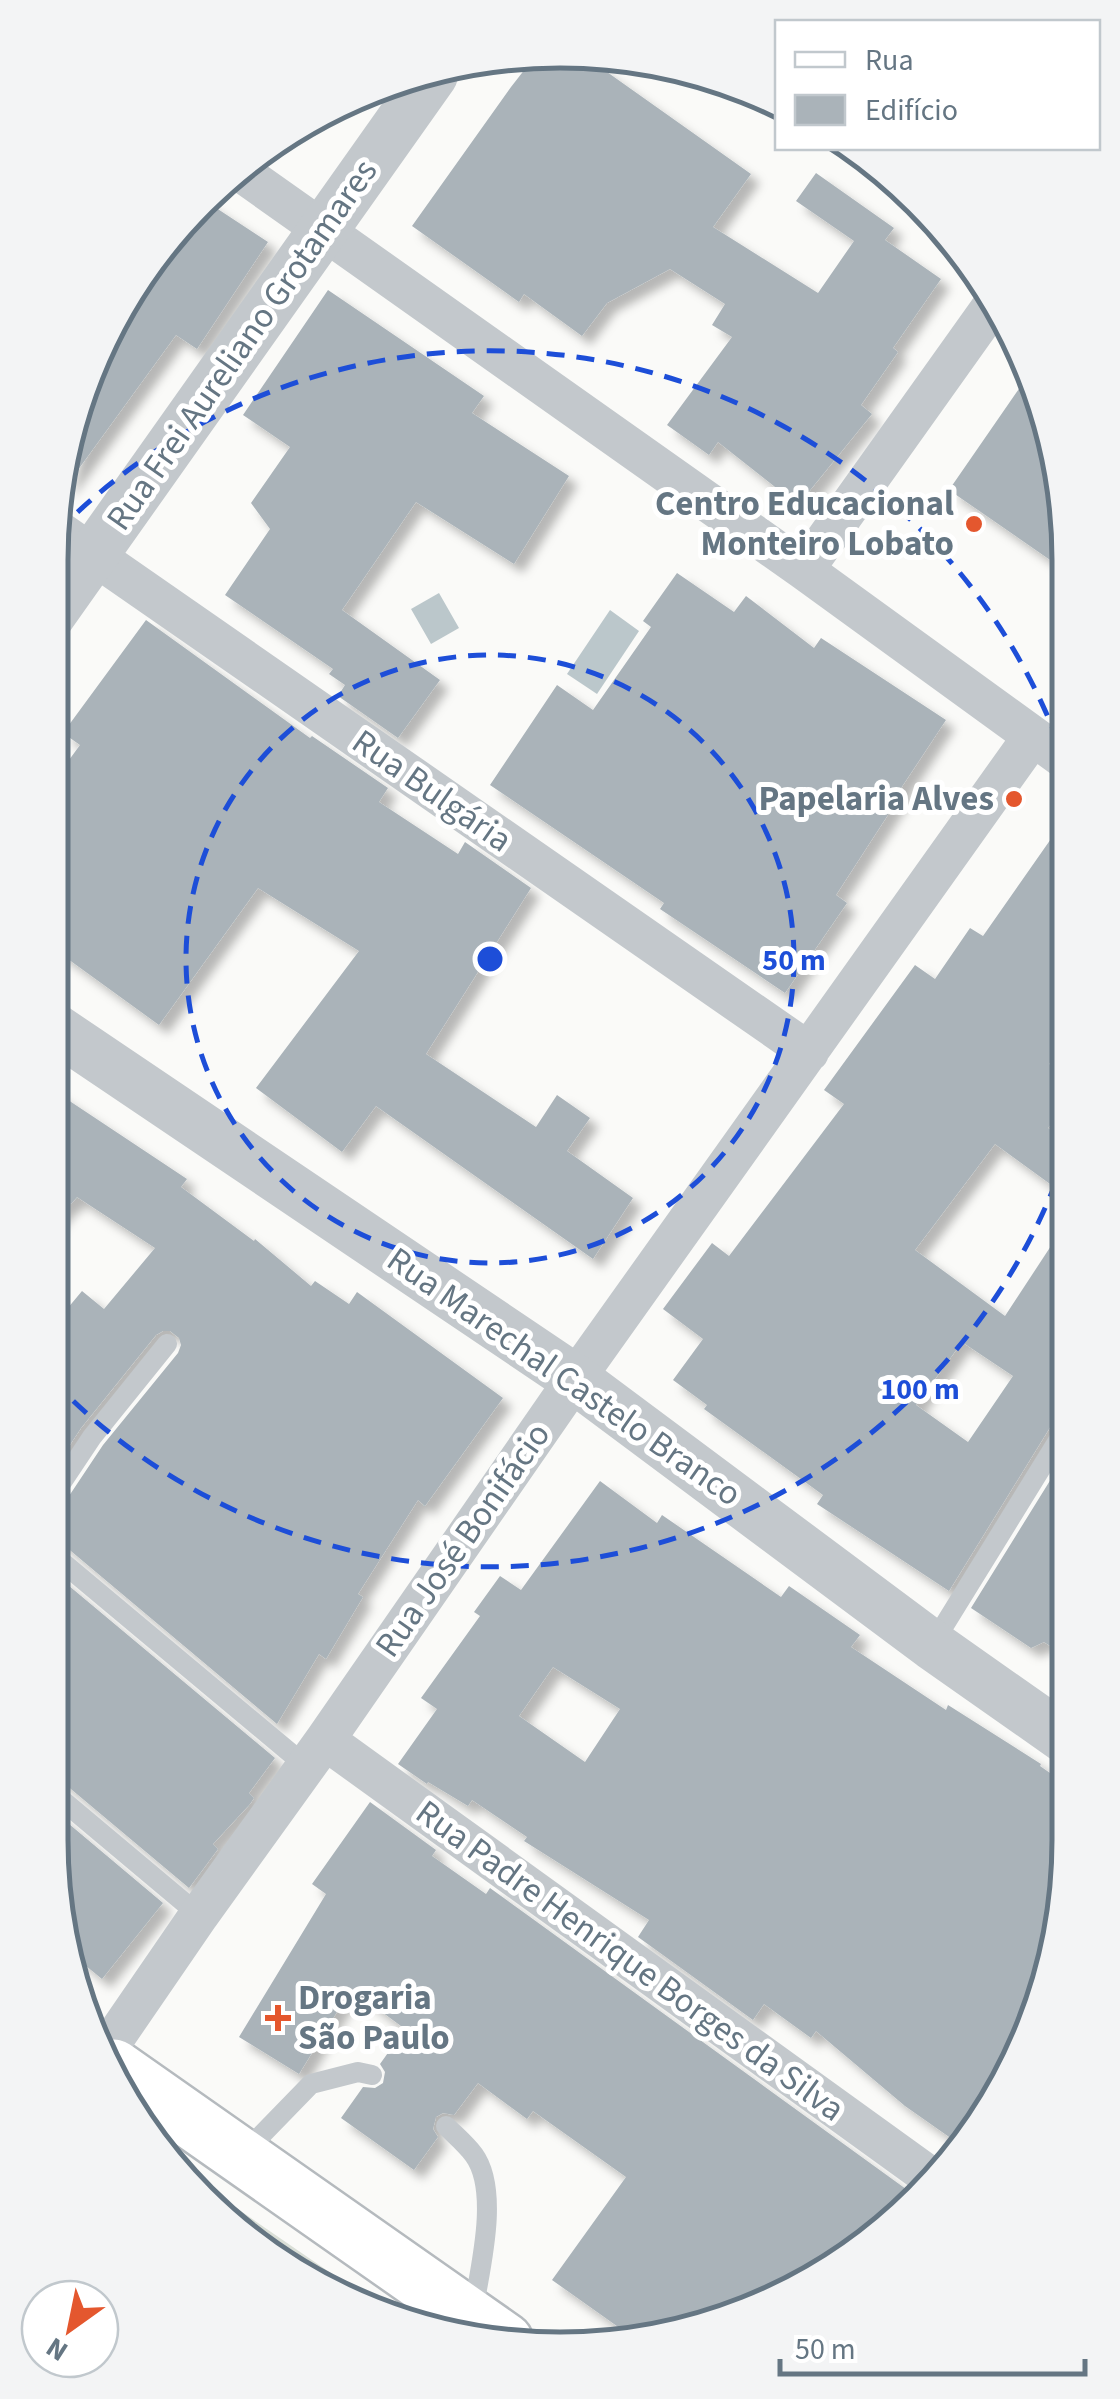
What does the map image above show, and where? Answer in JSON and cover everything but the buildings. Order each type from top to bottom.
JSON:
[{"type":"main road","points":[[129,2077],[483,2325]]},
{"type":"street","name":"Rua Frei Aureliano Grotamares","points":[[74,542],[324,232],[426,86]]},
{"type":"street","points":[[249,178],[1052,750]]},
{"type":"street","points":[[804,570],[987,314]]},
{"type":"street","name":"Rua Bulgária","points":[[74,542],[809,1052]]},
{"type":"street","name":"Rua José Bonifácio","points":[[112,2042],[575,1379],[1032,736]]},
{"type":"street","name":"Rua Marechal Castelo Branco","points":[[68,1036],[575,1379],[932,1645],[1052,1729]]},
{"type":"street","name":"Rua Padre Henrique Borges da Silva","points":[[315,1753],[922,2172]]},
{"type":"lane","points":[[68,1473],[167,1344]]},
{"type":"lane","points":[[932,1645],[1052,1449]]},
{"type":"lane","points":[[68,1566],[315,1753]]},
{"type":"lane","points":[[68,1805],[198,1915]]},
{"type":"lane","points":[[241,2156],[311,2084],[358,2072],[372,2075]]},
{"type":"lane","points":[[446,2126],[476,2157],[486,2189],[489,2326]]},
{"type":"shaded area","points":[[439,593],[459,628],[431,644],[411,609]]},
{"type":"shaded area","points":[[610,610],[639,631],[597,694],[567,674]]},
{"type":"shaded area","points":[[228,2202],[343,2281],[286,2248]]},
{"type":"place","name":"Centro Educacional Monteiro Lobato","points":[[974,524]]},
{"type":"place","name":"Papelaria Alves","points":[[1014,799]]},
{"type":"place","name":"Drogaria São Paulo","points":[[278,2018]]}]
